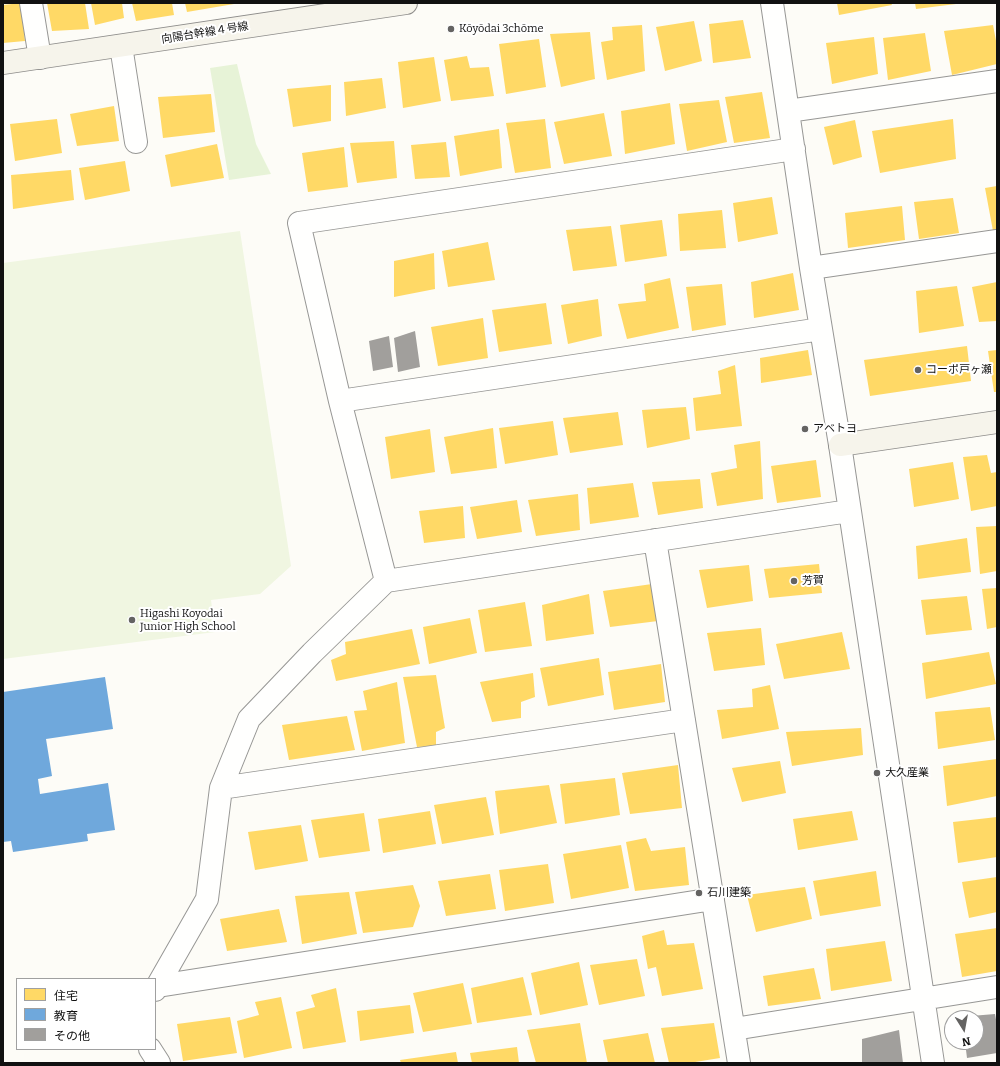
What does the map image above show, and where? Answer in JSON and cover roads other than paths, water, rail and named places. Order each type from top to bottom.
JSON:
[{"type":"street","points":[[31,3],[40,58]]},
{"type":"street","name":"向陽台幹線４号線","points":[[3,63],[406,3]]},
{"type":"street","points":[[772,3],[811,268],[840,445],[932,1063]]},
{"type":"street","points":[[120,46],[136,142]]},
{"type":"street","points":[[788,111],[997,81]]},
{"type":"street","points":[[386,581],[340,400],[299,223],[794,149]]},
{"type":"street","points":[[811,268],[997,241]]},
{"type":"street","points":[[340,400],[821,329]]},
{"type":"street","points":[[840,445],[997,422]]},
{"type":"street","points":[[157,988],[208,898],[221,788],[249,719],[312,653],[386,581],[849,511]]},
{"type":"street","points":[[655,540],[739,1063]]},
{"type":"street","points":[[221,788],[684,720]]},
{"type":"street","points":[[157,988],[713,899]]},
{"type":"street","points":[[734,1029],[997,986]]},
{"type":"street","points":[[151,1050],[159,1063]]},
{"type":"place","name":"Kōyōdai 3chōme","points":[[451,29]]},
{"type":"place","name":"コーポ戸ヶ瀬","points":[[918,370]]},
{"type":"place","name":"アベトヨ","points":[[805,429]]},
{"type":"place","name":"芳賀","points":[[794,581]]},
{"type":"place","name":"Higashi Koyodai Junior High School","points":[[132,620]]},
{"type":"place","name":"大久産業","points":[[877,773]]},
{"type":"place","name":"石川建築","points":[[699,893]]}]
